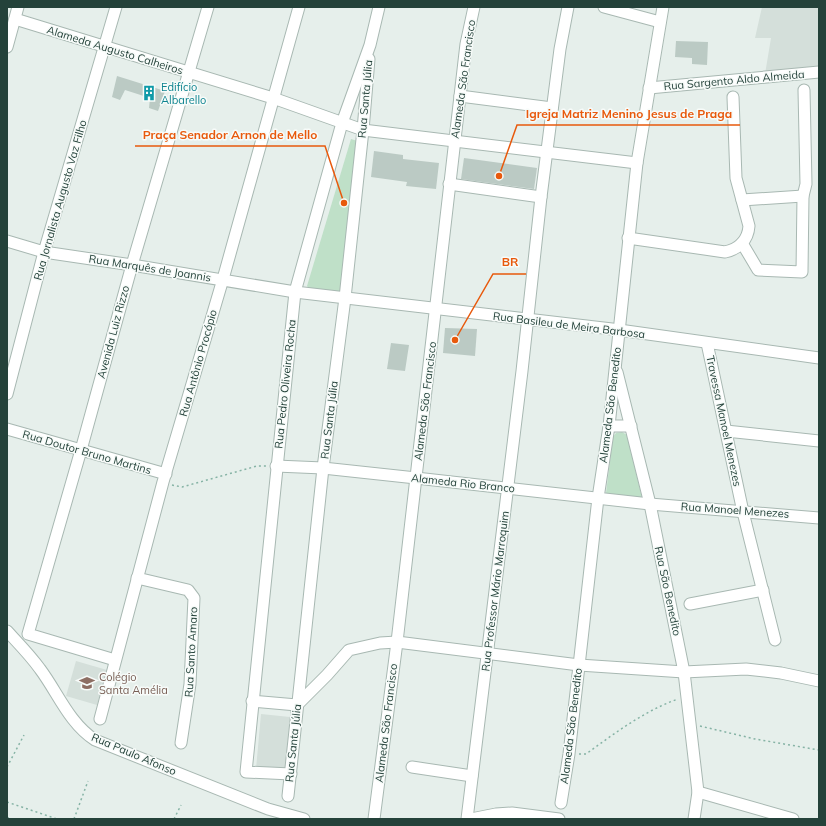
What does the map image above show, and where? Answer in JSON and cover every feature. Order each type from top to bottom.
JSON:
[{"type":"street","points":[[7,47],[18,7]]},
{"type":"street","name":"Rua Jornalista Augusto Vaz Filho","points":[[7,394],[44,252],[116,7]]},
{"type":"street","name":"Avenida Luiz Rizzo","points":[[115,660],[28,634],[132,265],[190,73],[208,7]]},
{"type":"street","name":"Rua Antônio Procópio","points":[[100,719],[164,478],[223,279],[299,7]]},
{"type":"street","name":"Rua Pedro Oliveira Rocha","points":[[291,774],[246,772],[252,701],[295,292],[342,123],[370,45],[379,7]]},
{"type":"street","name":"Alameda São Francisco","points":[[374,819],[397,642],[466,44],[474,7]]},
{"type":"street","name":"Rua Professor Mário Marroquim","points":[[467,819],[528,319],[546,152],[560,49],[568,7]]},
{"type":"street","points":[[604,7],[660,22]]},
{"type":"street","name":"Alameda São Benedito","points":[[561,803],[569,754],[598,498],[609,426],[618,330],[637,163],[663,7]]},
{"type":"street","name":"Alameda Augusto Calheiros","points":[[15,19],[273,98],[363,130],[637,163]]},
{"type":"street","name":"Rua Santa Júlia","points":[[288,796],[323,468],[345,298],[363,130],[370,45]]},
{"type":"street","name":"Rua Sargento Aldo Almeida","points":[[649,88],[819,72]]},
{"type":"street","points":[[742,244],[758,270],[802,272],[803,196],[806,184],[804,90]]},
{"type":"street","points":[[460,96],[552,108]]},
{"type":"street","points":[[628,238],[725,252],[737,249],[742,244],[748,233],[749,226],[736,178],[733,97]]},
{"type":"street","points":[[449,184],[541,197]]},
{"type":"street","points":[[742,200],[803,196]]},
{"type":"street","name":"Rua Marquês de Joannis","points":[[7,241],[44,252],[223,279],[295,292]]},
{"type":"street","name":"Rua Basileu de Meira Barbosa","points":[[295,292],[618,330],[819,358]]},
{"type":"street","name":"Travessa Manoel Menezes","points":[[707,343],[743,512],[775,640]]},
{"type":"street","name":"Rua São Benedito","points":[[615,365],[650,504],[684,672],[698,792],[694,819]]},
{"type":"street","points":[[609,426],[631,426]]},
{"type":"street","name":"Rua Doutor Bruno Martins","points":[[7,430],[81,450],[164,478]]},
{"type":"street","points":[[726,431],[819,441]]},
{"type":"street","name":"Alameda Rio Branco","points":[[276,466],[323,468],[650,504]]},
{"type":"street","name":"Rua Manoel Menezes","points":[[650,504],[819,518]]},
{"type":"street","name":"Rua Santo Amaro","points":[[137,578],[188,590],[194,598],[190,684],[181,743]]},
{"type":"street","points":[[690,604],[763,590]]},
{"type":"street","name":"Rua Paulo Afonso","points":[[7,631],[40,669],[78,727],[95,740],[268,809],[304,819]]},
{"type":"street","points":[[252,701],[297,705],[349,650],[380,643],[397,642],[579,665],[684,672],[719,669],[746,670],[781,673],[819,681]]},
{"type":"street","points":[[412,767],[472,776]]},
{"type":"street","points":[[698,792],[792,819]]},
{"type":"street","points":[[471,819],[496,814],[512,814],[559,819]]},
{"type":"path","points":[[164,478],[182,487],[257,466],[276,466]]},
{"type":"path","points":[[569,754],[586,754],[626,724],[667,703],[687,696]]},
{"type":"path","points":[[690,724],[755,739],[819,750]]},
{"type":"path","points":[[7,767],[24,734]]},
{"type":"path","points":[[74,819],[88,781]]},
{"type":"path","points":[[7,802],[57,819]]},
{"type":"path","points":[[174,819],[181,805]]},
{"type":"shaded area","points":[[762,7],[819,7],[819,70],[765,74],[771,38],[755,38]]},
{"type":"shaded area","name":"Colégio Santa Amélia","points":[[76,661],[107,670],[97,705],[66,696]]},
{"type":"shaded area","points":[[261,714],[290,717],[285,772],[256,769]]},
{"type":"green space","points":[[351,139],[364,143],[340,293],[310,290],[307,286]]},
{"type":"green space","points":[[622,432],[627,435],[643,502],[605,501],[613,437],[616,433]]},
{"type":"building","points":[[676,41],[708,42],[707,65],[692,64],[692,58],[675,57]]},
{"type":"building","name":"Edifício Albarello","points":[[117,76],[165,91],[158,111],[149,108],[150,98],[125,90],[120,100],[112,97]]},
{"type":"building","points":[[374,151],[403,155],[403,159],[439,163],[436,189],[406,186],[407,182],[371,177]]},
{"type":"building","points":[[464,158],[537,168],[534,189],[461,179]]},
{"type":"building","points":[[445,328],[477,329],[475,356],[443,353]]},
{"type":"building","points":[[391,343],[409,345],[405,371],[387,369]]},
{"type":"place","name":"Edifício Albarello","points":[[149,93]]},
{"type":"place","name":"Igreja Matriz Menino Jesus de Praga","points":[[499,176]]},
{"type":"place","name":"Praça Senador Arnon de Mello","points":[[344,203]]},
{"type":"place","name":"BR","points":[[455,340]]},
{"type":"place","name":"Colégio Santa Amélia","points":[[87,683]]}]
